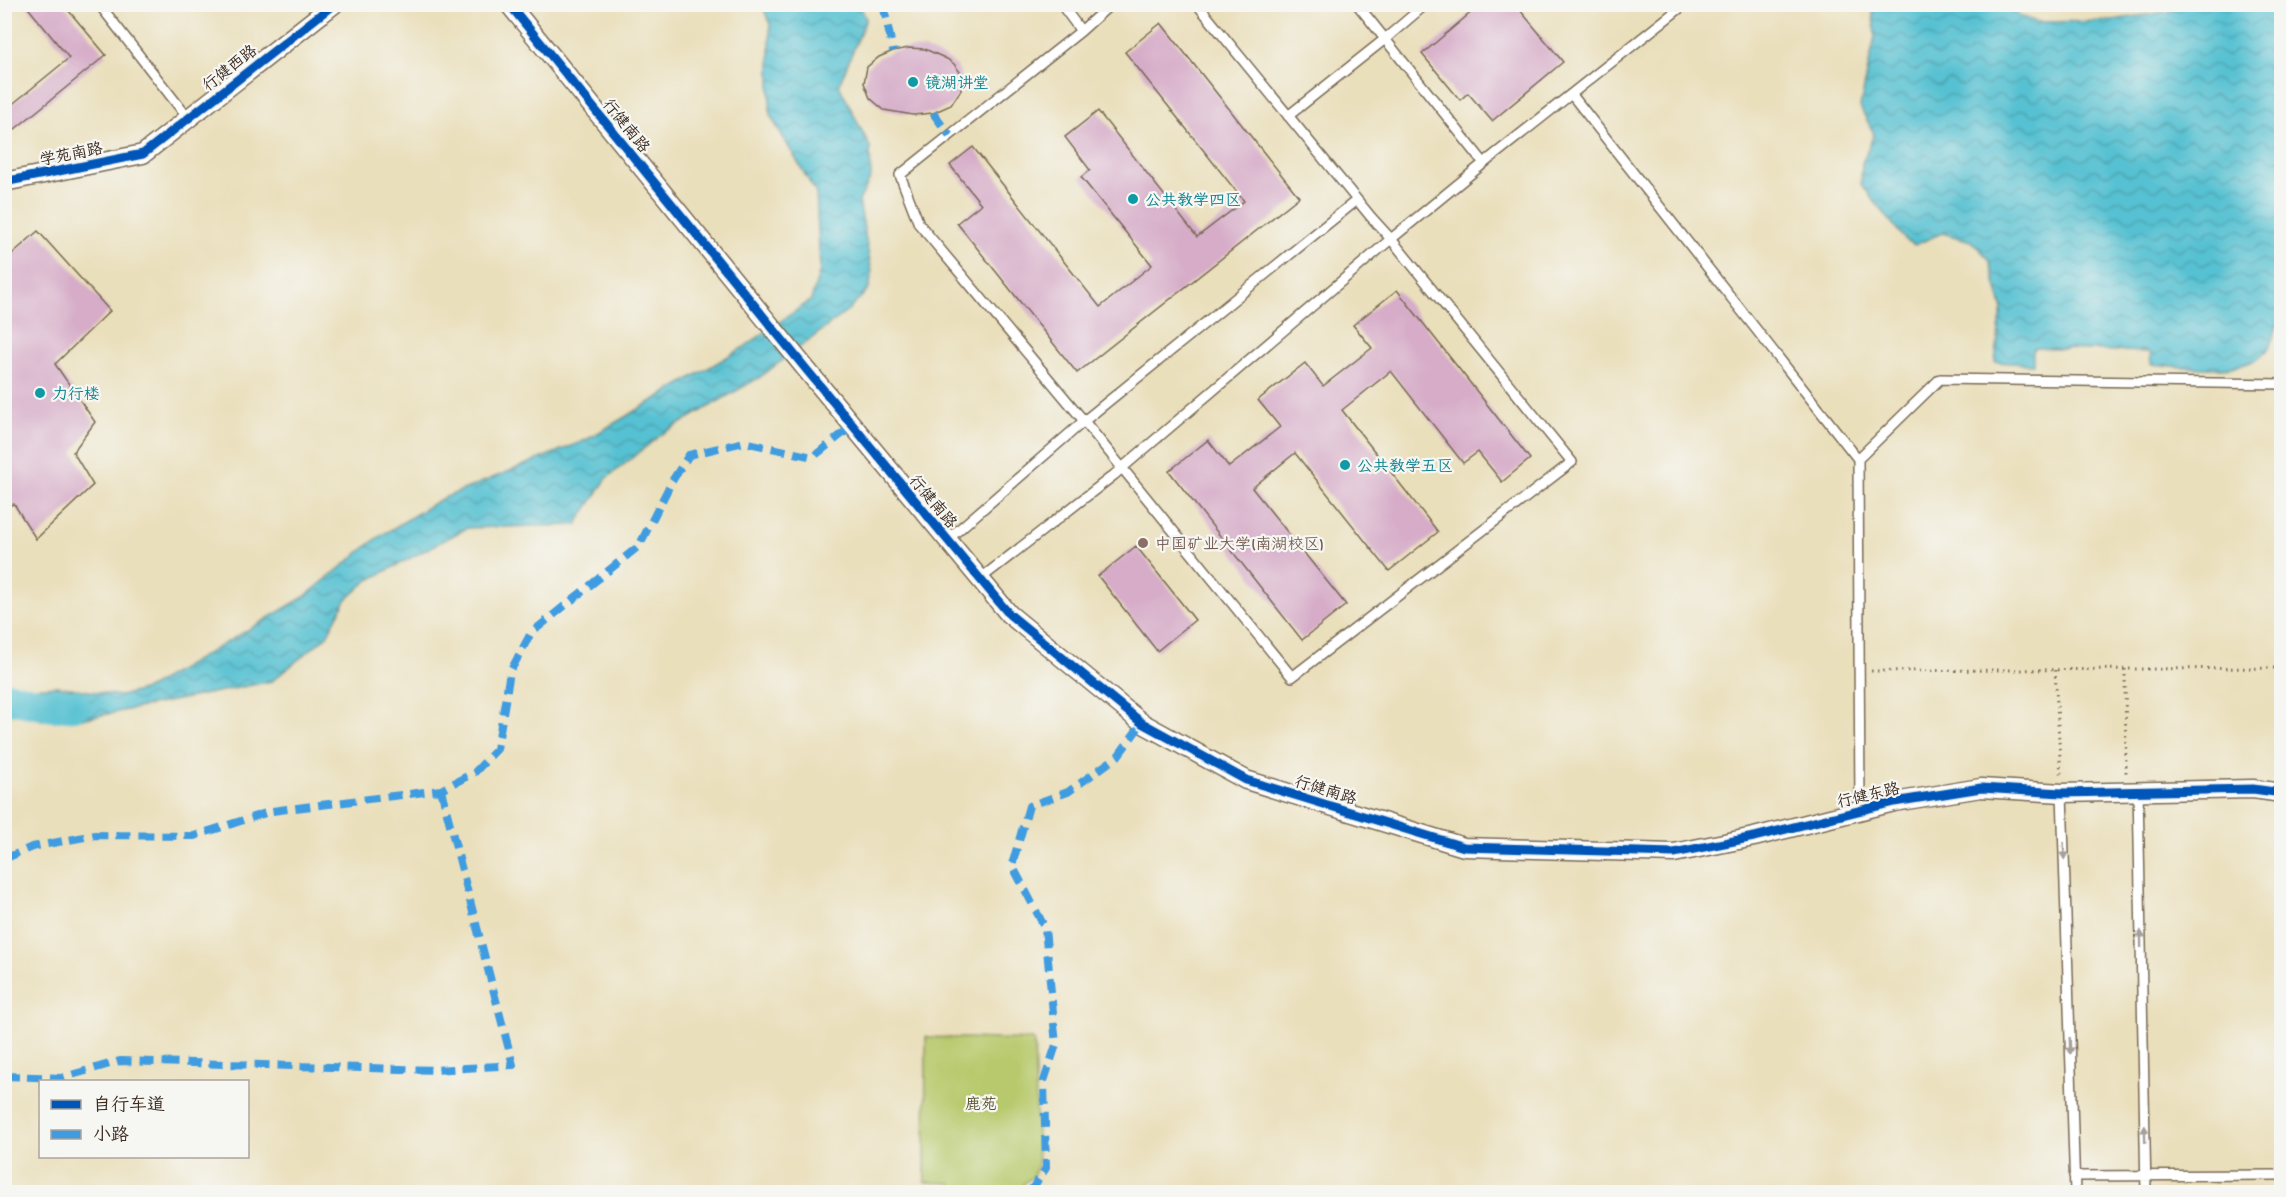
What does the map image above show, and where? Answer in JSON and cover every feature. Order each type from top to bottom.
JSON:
[{"type":"street","name":"行健西路","points":[[143,154],[334,4]]},
{"type":"street","name":"行健南路","points":[[509,4],[1009,614],[1142,723],[1246,780],[1464,848]]},
{"type":"street","name":"学苑南路","points":[[4,182],[143,154]]},
{"type":"street","name":"行健东路","points":[[1464,848],[1674,853],[1754,837],[1894,802],[1981,788],[2062,793],[2253,789],[2282,793]]},
{"type":"lane","points":[[99,4],[188,118]]},
{"type":"lane","points":[[1061,4],[1081,31]]},
{"type":"lane","points":[[1111,4],[1081,31],[900,175],[919,224],[1084,421],[1292,677],[1572,462],[1200,8],[1211,4]]},
{"type":"lane","points":[[1357,4],[1484,163]]},
{"type":"lane","points":[[1288,116],[1426,4]]},
{"type":"lane","points":[[980,579],[1122,468],[1391,239],[1484,163],[1685,4]]},
{"type":"lane","points":[[1572,95],[1858,459],[1860,810]]},
{"type":"lane","points":[[947,540],[1084,421],[1357,200]]},
{"type":"lane","points":[[1858,459],[1940,379],[2282,384]]},
{"type":"lane","points":[[2132,790],[2146,1192]]},
{"type":"lane","points":[[2062,793],[2075,1192]]},
{"type":"lane","points":[[2074,1176],[2282,1175]]},
{"type":"path","points":[[1860,671],[2282,668]]},
{"type":"path","points":[[2125,669],[2132,790]]},
{"type":"path","points":[[2055,670],[2062,793]]},
{"type":"green space","name":"鹿苑","points":[[926,1037],[1034,1040],[1038,1166],[1032,1177],[1023,1184],[1024,1192],[952,1192],[951,1183],[925,1182]]},
{"type":"water","points":[[762,5],[860,5],[866,19],[839,85],[870,147],[871,177],[859,201],[872,273],[869,289],[849,310],[760,377],[662,434],[607,478],[576,525],[467,528],[367,581],[346,600],[326,637],[272,681],[87,718],[41,720],[26,688],[58,686],[120,696],[147,689],[304,597],[377,538],[441,499],[586,440],[744,347],[811,300],[820,270],[816,193],[770,115],[770,24]]},
{"type":"water","points":[[1872,5],[1997,5],[2036,22],[2106,21],[2171,11],[2180,5],[2281,5],[2281,314],[2268,349],[2258,358],[2246,364],[2213,368],[2151,364],[2150,352],[2033,348],[2033,364],[1995,362],[2002,307],[1989,259],[1971,241],[1942,233],[1915,245],[1906,241],[1861,184],[1862,163],[1874,134],[1860,107],[1875,36]]},
{"type":"building","points":[[25,4],[63,4],[106,55],[4,138],[4,111],[69,58]]},
{"type":"building","points":[[1481,4],[1515,4],[1563,62],[1492,121],[1468,93],[1460,100],[1422,54]]},
{"type":"building","name":"公共教学四区","points":[[1161,23],[1299,197],[1077,373],[957,223],[981,204],[950,165],[973,147],[1100,307],[1152,265],[1081,177],[1090,170],[1065,137],[1098,111],[1197,237],[1244,201],[1125,52]]},
{"type":"building","name":"镜湖讲堂","points":[[909,48],[925,49],[947,59],[960,72],[961,90],[951,105],[933,113],[913,115],[884,110],[870,98],[864,83],[867,67],[879,57]]},
{"type":"building","name":"力行楼","points":[[38,231],[110,311],[55,364],[95,422],[73,452],[93,485],[36,539],[14,504],[4,507],[4,261]]},
{"type":"building","name":"公共教学五区","points":[[1397,290],[1530,459],[1502,482],[1478,452],[1463,463],[1391,371],[1342,410],[1438,532],[1389,571],[1295,453],[1252,488],[1346,605],[1302,640],[1169,471],[1208,440],[1229,467],[1280,427],[1258,400],[1305,363],[1323,386],[1372,348],[1353,325]]},
{"type":"building","points":[[1136,546],[1195,620],[1157,651],[1098,576]]},
{"type":"waterway","points":[[4,697],[53,706],[74,705]]},
{"type":"marked path","points":[[883,4],[893,51]]},
{"type":"marked path","points":[[933,113],[950,136]]},
{"type":"marked path","points":[[4,859],[32,847],[95,835],[194,836],[272,811],[441,790],[475,772],[497,749],[510,672],[531,633],[639,546],[672,481],[689,455],[744,442],[813,457],[847,430]]},
{"type":"marked path","points":[[1030,1192],[1046,1168],[1044,1081],[1056,1045],[1045,928],[1012,865],[1029,806],[1068,792],[1118,756],[1142,723]]},
{"type":"marked path","points":[[4,1076],[61,1078],[120,1061],[436,1070],[513,1065],[441,790]]},
{"type":"cycle path","points":[[4,182],[143,154],[334,4]]},
{"type":"cycle path","points":[[509,4],[1009,614],[1142,723],[1246,780],[1464,847],[1674,853],[1754,837],[1894,802],[1981,788],[2062,793],[2253,789],[2282,793]]},
{"type":"place","name":"镜湖讲堂","points":[[913,82]]},
{"type":"place","name":"公共教学四区","points":[[1133,199]]},
{"type":"place","name":"力行楼","points":[[40,393]]},
{"type":"place","name":"公共教学五区","points":[[1345,465]]},
{"type":"place","name":"中国矿业大学(南湖校区)","points":[[1143,543]]}]
